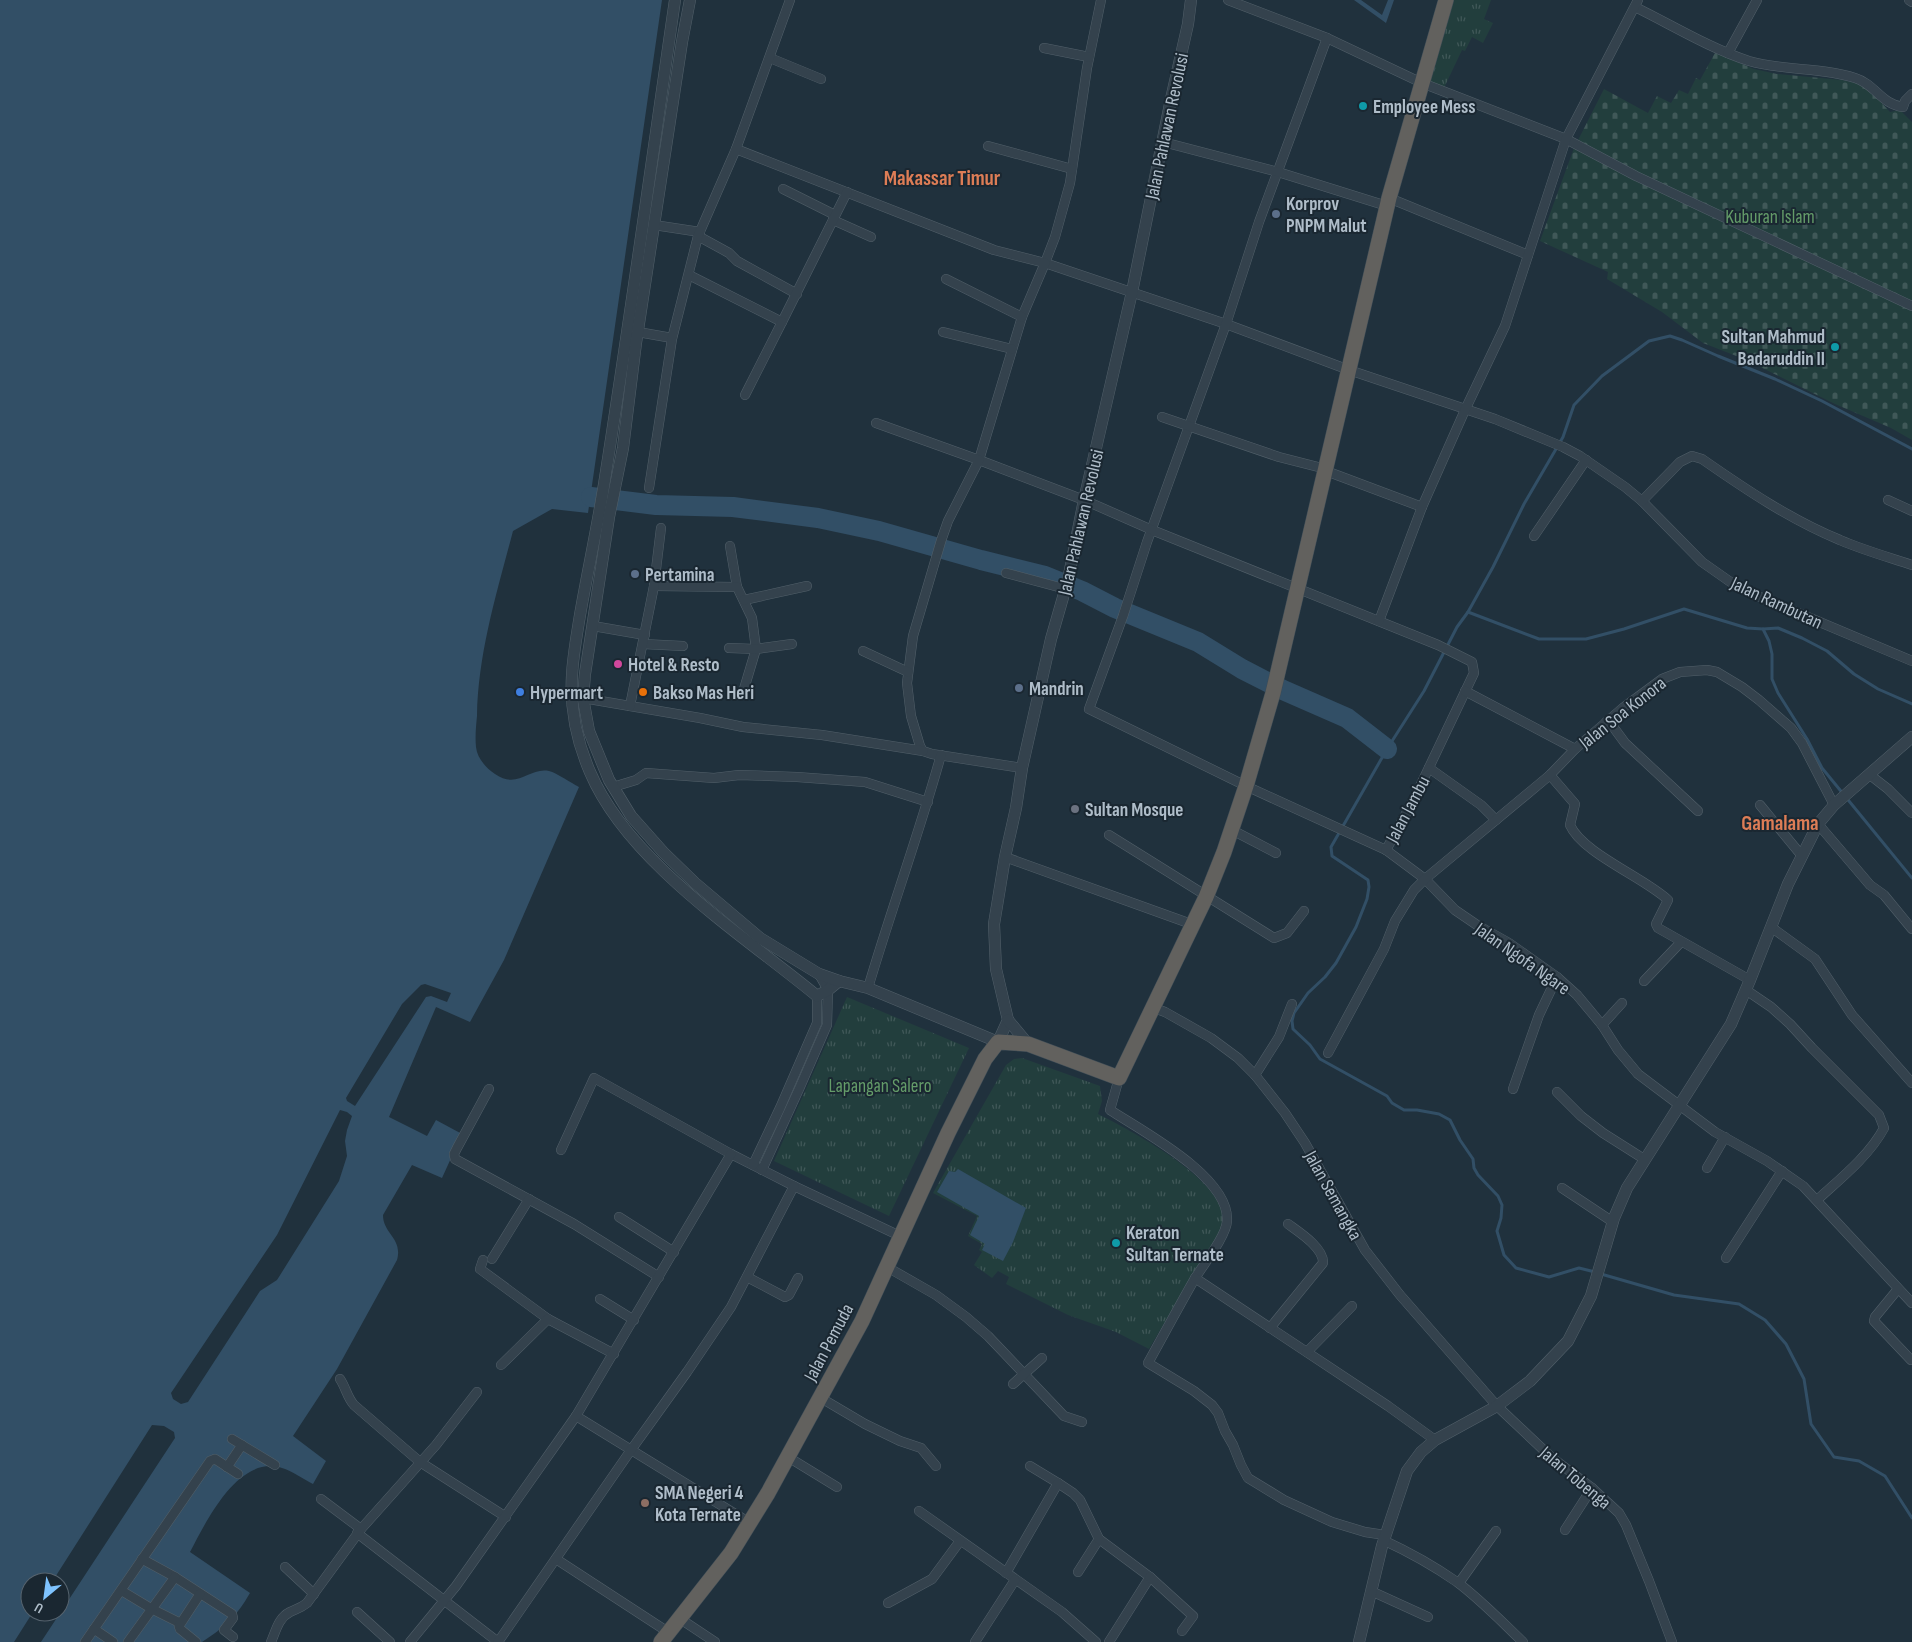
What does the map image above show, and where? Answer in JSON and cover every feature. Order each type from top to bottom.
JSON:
[{"type":"highway","points":[[998,1042],[1028,1044],[1119,1078],[1194,925],[1232,830],[1274,688],[1388,202],[1446,0]]},
{"type":"highway","name":"Jalan Pemuda","points":[[665,1637],[731,1553],[750,1524],[788,1457],[862,1320],[985,1059],[998,1042]]},
{"type":"street","points":[[675,0],[610,482],[604,515],[584,591],[572,672],[572,703],[576,731],[590,772],[617,819],[658,866],[817,996]]},
{"type":"street","points":[[610,482],[623,448],[638,332],[658,225],[682,42],[690,0]]},
{"type":"street","points":[[649,488],[672,338],[697,233],[736,149],[790,0]]},
{"type":"street","points":[[923,751],[911,716],[907,683],[913,636],[940,541],[979,460],[993,420],[1022,317],[1045,264],[1060,219],[1072,169],[1089,57],[1101,0]]},
{"type":"street","name":"Jalan Pahlawan Revolusi","points":[[1008,1020],[996,970],[994,950],[994,924],[1005,857],[1016,808],[1022,768],[1052,639],[1067,585],[1084,500],[1132,292],[1188,24],[1191,0]]},
{"type":"street","points":[[1228,0],[1327,38],[1422,83],[1566,139],[1636,176],[1912,306]]},
{"type":"street","points":[[1728,53],[1757,0]]},
{"type":"street","points":[[876,423],[1084,500],[1152,530],[1379,621],[1422,507],[1505,326],[1566,139],[1637,3],[1728,53],[1764,64],[1829,72],[1861,80],[1893,106],[1903,107],[1905,101],[1912,94]]},
{"type":"street","points":[[1246,786],[1089,709],[1226,324],[1248,254],[1327,38]]},
{"type":"street","points":[[1044,48],[1089,57]]},
{"type":"street","points":[[770,58],[821,79]]},
{"type":"street","points":[[1163,142],[1388,202],[1528,255]]},
{"type":"street","points":[[988,146],[1072,169]]},
{"type":"street","name":"Jalan Rambutan","points":[[736,149],[994,250],[1045,264],[1226,324],[1349,370],[1495,419],[1564,446],[1642,501],[1702,562],[1729,582],[1912,661]]},
{"type":"street","points":[[783,189],[871,237]]},
{"type":"street","points":[[745,395],[847,192]]},
{"type":"street","points":[[658,225],[697,233],[737,261],[796,294]]},
{"type":"street","points":[[688,275],[782,322]]},
{"type":"street","points":[[946,279],[1022,317]]},
{"type":"street","points":[[638,332],[672,338]]},
{"type":"street","points":[[943,332],[1012,349]]},
{"type":"street","points":[[1162,416],[1278,457],[1326,470],[1422,507]]},
{"type":"street","points":[[1642,501],[1680,462],[1692,456],[1702,459],[1816,530],[1912,565]]},
{"type":"street","points":[[1534,536],[1586,460]]},
{"type":"street","points":[[1888,500],[1912,511]]},
{"type":"street","points":[[604,515],[593,626],[583,698],[589,731],[611,783],[631,816],[663,852],[695,883],[760,938],[819,974],[868,988],[998,1042],[1008,1020],[1028,1044]]},
{"type":"street","points":[[630,706],[654,586],[661,528]]},
{"type":"street","points":[[730,546],[737,586],[752,618],[756,649],[744,689]]},
{"type":"street","points":[[1006,573],[1067,585]]},
{"type":"street","points":[[654,586],[737,586]]},
{"type":"street","points":[[744,600],[807,586]]},
{"type":"street","name":"Jalan Jambu","points":[[1379,621],[1438,645],[1472,662],[1474,673],[1441,739],[1429,768],[1386,850]]},
{"type":"street","points":[[593,626],[644,639],[683,646]]},
{"type":"street","points":[[729,648],[756,649],[792,644]]},
{"type":"street","points":[[863,651],[908,672]]},
{"type":"street","name":"Jalan Soa Konora","points":[[1328,1053],[1384,949],[1395,921],[1414,890],[1550,775],[1575,749],[1606,722],[1669,675],[1701,670],[1717,672],[1742,687],[1791,728],[1842,798]]},
{"type":"street","points":[[572,672],[585,674]]},
{"type":"street","points":[[1465,691],[1575,749]]},
{"type":"street","points":[[583,698],[743,727],[855,740],[1022,768]]},
{"type":"street","points":[[1606,722],[1614,728],[1625,743],[1698,811]]},
{"type":"street","points":[[1359,1642],[1384,1538],[1407,1471],[1421,1452],[1435,1440],[1497,1406],[1530,1381],[1568,1341],[1591,1296],[1613,1222],[1627,1188],[1731,1024],[1771,927],[1818,824],[1842,798],[1912,737]]},
{"type":"street","points":[[868,988],[887,924],[928,802],[941,755]]},
{"type":"street","points":[[1429,768],[1481,805],[1496,820]]},
{"type":"street","points":[[597,787],[636,780],[646,773],[714,778],[739,775],[797,777],[865,782],[928,802]]},
{"type":"street","points":[[1550,775],[1575,804],[1570,826],[1576,835],[1599,853],[1666,898],[1668,901],[1656,926],[1748,985],[1790,1024],[1883,1121],[1884,1128],[1868,1150],[1817,1200]]},
{"type":"street","points":[[1870,775],[1888,789],[1912,813]]},
{"type":"street","name":"Jalan Ngofa Ngare","points":[[1246,786],[1386,850],[1425,879],[1455,910],[1509,943],[1557,977],[1577,995],[1638,1074],[1725,1137],[1782,1170],[1803,1186],[1912,1303]]},
{"type":"street","points":[[1760,805],[1802,856]]},
{"type":"street","points":[[1818,824],[1870,885],[1884,895],[1912,929]]},
{"type":"street","points":[[1232,830],[1276,853]]},
{"type":"street","points":[[1108,835],[1274,938],[1287,933],[1304,910]]},
{"type":"street","points":[[1005,857],[1194,925]]},
{"type":"street","points":[[1771,927],[1815,959],[1852,1015],[1912,1083]]},
{"type":"street","points":[[1644,981],[1681,942]]},
{"type":"street","points":[[762,1170],[826,1025],[828,990],[819,974]]},
{"type":"street","points":[[1513,1089],[1539,1016],[1557,977]]},
{"type":"street","points":[[817,996],[839,981]]},
{"type":"street","points":[[752,1165],[780,1108],[817,1023],[817,996]]},
{"type":"street","points":[[1602,1025],[1622,1003]]},
{"type":"street","points":[[1255,1075],[1279,1037],[1292,1004]]},
{"type":"street","name":"Jalan Semangka","points":[[1154,1008],[1165,1012],[1211,1038],[1238,1058],[1255,1075],[1285,1113],[1305,1143],[1365,1250],[1400,1295],[1497,1406]]},
{"type":"street","points":[[562,1150],[594,1078],[730,1154],[900,1236]]},
{"type":"street","points":[[1119,1078],[1110,1110],[1162,1142],[1199,1172],[1218,1194],[1228,1222],[1148,1364],[1194,1391],[1212,1405],[1218,1413],[1248,1478],[1284,1500],[1332,1522],[1384,1538],[1409,1552],[1459,1583],[1523,1642]]},
{"type":"street","points":[[490,1089],[457,1148],[454,1154],[455,1159],[574,1224],[659,1277]]},
{"type":"street","points":[[1557,1092],[1581,1116],[1603,1134],[1644,1159]]},
{"type":"street","points":[[1707,1168],[1725,1137]]},
{"type":"street","points":[[410,1642],[445,1600],[506,1517],[576,1416],[730,1154]]},
{"type":"street","points":[[1726,1258],[1782,1170]]},
{"type":"street","points":[[321,1498],[359,1531],[499,1642],[731,1307],[794,1186]]},
{"type":"street","points":[[1562,1188],[1613,1222]]},
{"type":"street","points":[[529,1199],[480,1269],[548,1319],[614,1354]]},
{"type":"street","points":[[619,1217],[674,1252]]},
{"type":"street","points":[[1270,1328],[1323,1263],[1323,1257],[1308,1238],[1288,1224]]},
{"type":"street","points":[[887,1267],[936,1295],[966,1317],[1024,1372],[1064,1416],[1082,1422]]},
{"type":"street","points":[[746,1277],[785,1297],[789,1295],[798,1278]]},
{"type":"street","points":[[1195,1278],[1388,1406],[1435,1440]]},
{"type":"street","points":[[1898,1289],[1875,1317],[1874,1321],[1911,1360]]},
{"type":"street","points":[[600,1299],[634,1320]]},
{"type":"street","points":[[1307,1352],[1352,1306]]},
{"type":"street","points":[[501,1365],[548,1319]]},
{"type":"street","points":[[1013,1384],[1024,1372],[1042,1358]]},
{"type":"street","points":[[340,1379],[346,1388],[348,1398],[354,1405],[420,1462],[506,1517]]},
{"type":"street","points":[[272,1642],[281,1619],[285,1615],[301,1608],[314,1594],[359,1531],[436,1445],[477,1392]]},
{"type":"street","points":[[821,1398],[865,1424],[900,1441],[920,1448],[936,1466]]},
{"type":"street","name":"Jalan Tobenga","points":[[1497,1406],[1551,1457],[1592,1488],[1619,1513],[1626,1525],[1672,1642]]},
{"type":"street","points":[[576,1416],[750,1524]]},
{"type":"street","points":[[232,1439],[276,1465]]},
{"type":"street","points":[[227,1467],[242,1445]]},
{"type":"street","points":[[788,1457],[837,1486]]},
{"type":"street","points":[[85,1642],[210,1461],[215,1459],[238,1474]]},
{"type":"street","points":[[1030,1466],[1073,1493],[1080,1500],[1099,1539],[1150,1577],[1193,1616],[1182,1631]]},
{"type":"street","points":[[1006,1573],[1058,1483]]},
{"type":"street","points":[[1566,1530],[1592,1488]]},
{"type":"street","points":[[919,1511],[1062,1612],[1096,1642]]},
{"type":"street","points":[[1459,1583],[1496,1531]]},
{"type":"street","points":[[1078,1572],[1099,1539]]},
{"type":"street","points":[[888,1603],[932,1579],[960,1541]]},
{"type":"street","points":[[142,1559],[175,1577],[234,1616],[224,1630],[233,1637]]},
{"type":"street","points":[[556,1559],[665,1637]]},
{"type":"street","points":[[285,1566],[314,1594]]},
{"type":"street","points":[[128,1642],[175,1577]]},
{"type":"street","points":[[1109,1642],[1150,1577]]},
{"type":"street","points":[[975,1642],[1015,1580]]},
{"type":"street","points":[[122,1591],[180,1623]]},
{"type":"street","points":[[1371,1591],[1428,1617]]},
{"type":"street","points":[[196,1642],[180,1629],[180,1623],[200,1594]]},
{"type":"street","points":[[357,1612],[390,1642]]},
{"type":"street","points":[[679,1618],[715,1642]]},
{"type":"street","points":[[94,1629],[113,1642]]},
{"type":"green space","points":[[1450,0],[1491,0],[1484,19],[1493,23],[1483,43],[1472,37],[1465,51],[1462,50],[1443,90],[1429,84]]},
{"type":"green space","name":"Kuburan Islam","points":[[1715,53],[1754,69],[1777,74],[1842,80],[1865,85],[1890,112],[1900,110],[1912,122],[1912,440],[1891,428],[1835,404],[1744,359],[1703,343],[1662,312],[1607,279],[1608,272],[1540,241],[1574,148],[1604,89],[1648,113],[1657,96],[1671,103],[1679,90],[1688,94],[1696,78],[1700,80]]},
{"type":"green space","name":"Lapangan Salero","points":[[847,997],[969,1048],[889,1216],[774,1161]]},
{"type":"green space","points":[[1022,1058],[1100,1086],[1102,1101],[1098,1114],[1131,1131],[1173,1158],[1209,1190],[1220,1206],[1222,1226],[1149,1349],[1116,1332],[1068,1315],[1006,1284],[1009,1277],[998,1271],[992,1278],[974,1265],[982,1252],[979,1250],[982,1244],[968,1236],[977,1216],[933,1193],[1006,1065],[1014,1059]]},
{"type":"water","points":[[0,0],[662,0],[588,513],[552,509],[513,531],[489,623],[478,692],[476,747],[480,759],[488,769],[510,780],[535,772],[549,771],[579,787],[504,960],[470,1022],[436,1007],[389,1117],[427,1136],[436,1120],[462,1134],[442,1178],[412,1165],[383,1215],[386,1227],[397,1246],[397,1260],[337,1369],[293,1436],[326,1461],[313,1484],[282,1468],[266,1466],[251,1471],[226,1494],[205,1524],[190,1552],[250,1593],[235,1615],[224,1626],[202,1642],[0,1642]]},
{"type":"water","points":[[1354,0],[1361,0],[1382,15],[1388,0],[1394,0],[1386,23]]},
{"type":"water","points":[[958,1169],[1026,1208],[1013,1242],[1003,1261],[982,1250],[985,1244],[970,1235],[979,1216],[937,1192],[949,1171],[955,1172]]},
{"type":"pier","points":[[425,984],[451,993],[447,1002],[431,996],[426,997],[355,1106],[347,1101],[346,1098],[402,1004],[421,985]]},
{"type":"pier","points":[[340,1110],[352,1116],[345,1141],[347,1156],[339,1181],[277,1280],[260,1291],[188,1402],[181,1404],[173,1399],[171,1393],[277,1235]]},
{"type":"pier","points":[[152,1425],[164,1426],[174,1432],[175,1438],[70,1598],[70,1572],[58,1572]]},
{"type":"pier","points":[[27,1622],[54,1622],[41,1642],[14,1642]]},
{"type":"waterway","points":[[1595,1272],[1579,1268],[1549,1277],[1516,1268],[1504,1255],[1497,1231],[1502,1205],[1498,1196],[1478,1175],[1474,1168],[1473,1159],[1460,1140],[1450,1120],[1439,1114],[1404,1110],[1392,1103],[1387,1096],[1320,1059],[1310,1045],[1293,1029],[1294,1013],[1308,993],[1325,977],[1336,963],[1356,927],[1367,899],[1368,880],[1332,856],[1331,847],[1387,749],[1424,691],[1457,627],[1468,612],[1493,567],[1524,504],[1563,437],[1574,405],[1602,376],[1649,341],[1670,336],[1682,340],[1822,401],[1912,449]]},
{"type":"waterway","points":[[591,497],[656,505],[733,507],[818,518],[879,531],[1045,576],[1082,591],[1115,608],[1198,642],[1242,669],[1283,690],[1347,718],[1387,749]]},
{"type":"waterway","points":[[1468,612],[1539,639],[1586,639],[1624,629],[1684,609],[1747,628],[1763,629],[1769,641],[1772,654],[1772,679],[1778,693],[1807,739],[1822,768],[1912,878]]},
{"type":"waterway","points":[[1763,629],[1778,628],[1802,638],[1827,651],[1854,674],[1878,689],[1912,704]]},
{"type":"waterway","points":[[1601,1274],[1674,1295],[1739,1304],[1765,1320],[1786,1344],[1804,1379],[1811,1424],[1834,1457],[1859,1461],[1885,1476],[1912,1518]]},
{"type":"place","name":"Employee Mess","points":[[1363,106]]},
{"type":"place","name":"Korprov PNPM Malut","points":[[1276,214]]},
{"type":"place","name":"Sultan Mahmud Badaruddin II","points":[[1835,347]]},
{"type":"place","name":"Pertamina","points":[[635,574]]},
{"type":"place","name":"Hotel & Resto","points":[[618,664]]},
{"type":"place","name":"Mandrin","points":[[1019,688]]},
{"type":"place","name":"Hypermart","points":[[520,692]]},
{"type":"place","name":"Bakso Mas Heri","points":[[643,692]]},
{"type":"place","name":"Sultan Mosque","points":[[1075,809]]},
{"type":"place","name":"Keraton Sultan Ternate","points":[[1116,1243]]},
{"type":"place","name":"SMA Negeri 4 Kota Ternate","points":[[645,1503]]},
{"type":"district","name":"Makassar Timur","points":[[942,178]]},
{"type":"district","name":"Gamalama","points":[[1780,823]]}]
